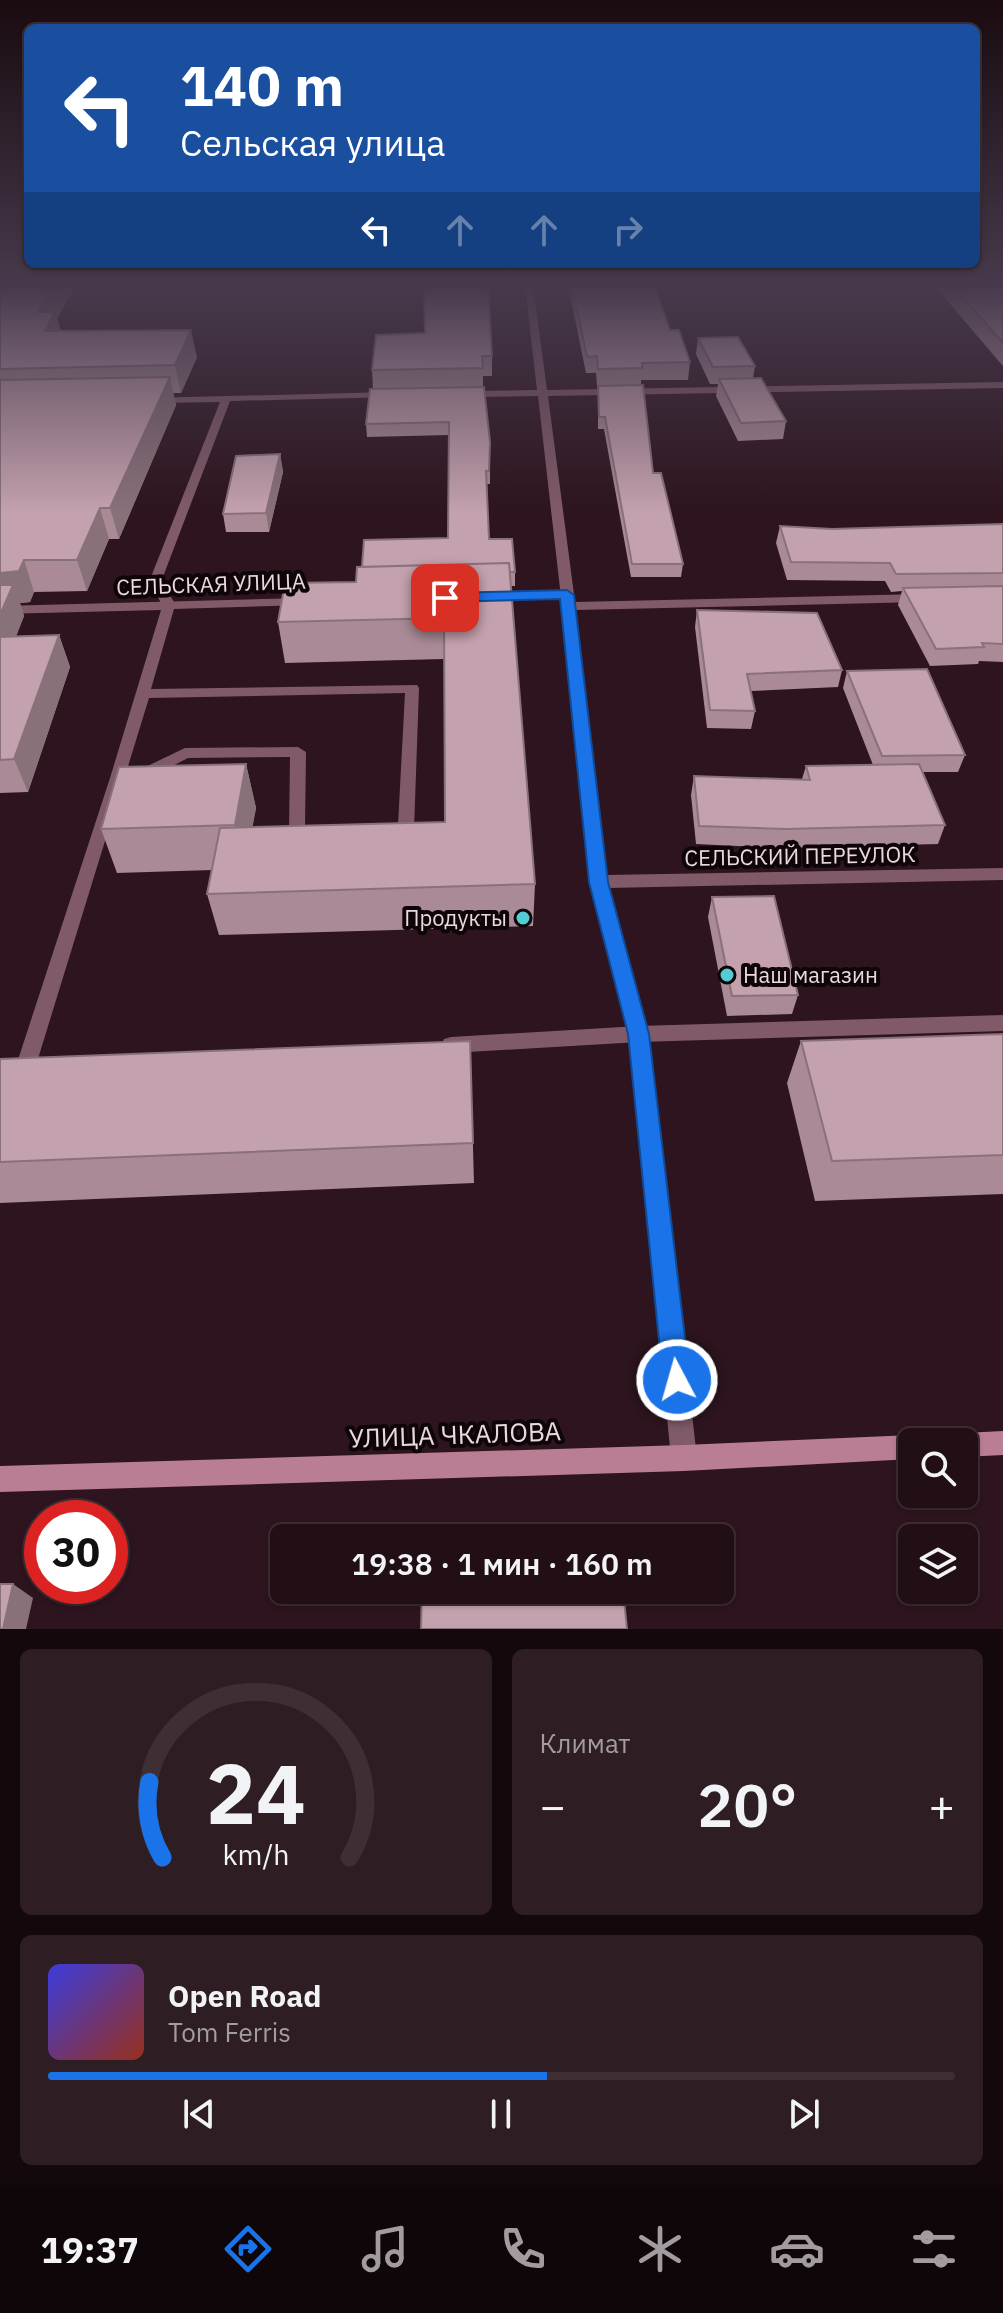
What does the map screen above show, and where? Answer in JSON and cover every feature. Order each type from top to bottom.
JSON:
[{"type":"main road","points":[[978,1444],[1003,1443]]},
{"type":"main road","name":"УЛИЦА ЧКАЛОВА","points":[[0,1479],[684,1458],[898,1448]]},
{"type":"street","points":[[538,361],[568,600],[598,882],[639,1034],[684,1458]]},
{"type":"street","points":[[447,394],[1003,385]]},
{"type":"street","points":[[136,400],[399,395]]},
{"type":"street","points":[[25,1069],[118,778],[169,605],[155,582],[226,399]]},
{"type":"street","points":[[472,597],[568,600],[941,598]]},
{"type":"street","name":"СЕЛЬСКАЯ УЛИЦА","points":[[0,610],[312,601]]},
{"type":"street","points":[[143,694],[412,688],[406,830],[375,831]]},
{"type":"street","points":[[118,778],[136,778],[185,753],[298,752],[297,833],[328,832]]},
{"type":"street","name":"СЕЛЬСКИЙ ПЕРЕУЛОК","points":[[598,882],[1003,874]]},
{"type":"street","points":[[434,1046],[639,1034],[1003,1023]]},
{"type":"street","points":[[0,1071],[56,1068]]},
{"type":"building","points":[[0,361],[177,361],[175,365],[0,369]]},
{"type":"building","points":[[373,361],[482,361],[483,368],[372,370]]},
{"type":"building","points":[[597,361],[690,362],[642,363],[642,368],[598,369]]},
{"type":"building","points":[[710,361],[752,361],[755,366],[713,367]]},
{"type":"building","points":[[170,377],[110,508],[100,508],[77,560],[24,560],[19,571],[0,573],[0,380]]},
{"type":"building","points":[[761,378],[786,421],[741,423],[719,379]]},
{"type":"building","points":[[643,385],[653,473],[661,473],[683,564],[632,564],[605,417],[599,417],[598,386]]},
{"type":"building","points":[[484,387],[490,442],[489,471],[486,471],[489,539],[512,539],[515,572],[510,572],[509,563],[362,567],[364,540],[448,538],[449,422],[366,424],[370,389]]},
{"type":"building","points":[[280,454],[266,513],[223,514],[236,456]]},
{"type":"building","points":[[1003,524],[1003,573],[896,574],[890,563],[791,562],[780,526],[832,529]]},
{"type":"building","points":[[509,563],[535,884],[207,894],[220,828],[445,822],[444,618],[278,622],[285,583],[356,582],[357,567]]},
{"type":"building","points":[[0,585],[13,585],[0,615]]},
{"type":"building","points":[[1003,586],[1003,644],[982,643],[984,647],[936,649],[903,588]]},
{"type":"building","points":[[697,610],[817,613],[842,670],[747,674],[755,711],[710,710]]},
{"type":"building","points":[[59,635],[14,759],[0,760],[0,637]]},
{"type":"building","points":[[927,669],[965,755],[882,756],[847,671]]},
{"type":"building","points":[[246,764],[235,825],[101,829],[119,767]]},
{"type":"building","points":[[919,764],[945,825],[786,829],[699,826],[694,776],[810,780],[806,766]]},
{"type":"building","points":[[774,896],[798,995],[732,996],[712,897]]},
{"type":"building","points":[[1003,1034],[1003,1155],[832,1161],[801,1041]]},
{"type":"building","points":[[470,1041],[473,1143],[0,1162],[0,1059]]},
{"type":"building","points":[[0,1584],[13,1584],[3,1629],[0,1629]]},
{"type":"building","points":[[422,1604],[624,1604],[627,1629],[421,1629]]},
{"type":"place","name":"Продукты","points":[[523,918]]},
{"type":"place","name":"Наш магазин","points":[[727,975]]},
{"type":"route","points":[[445,598],[567,595],[598,882],[639,1034],[677,1380]]}]
